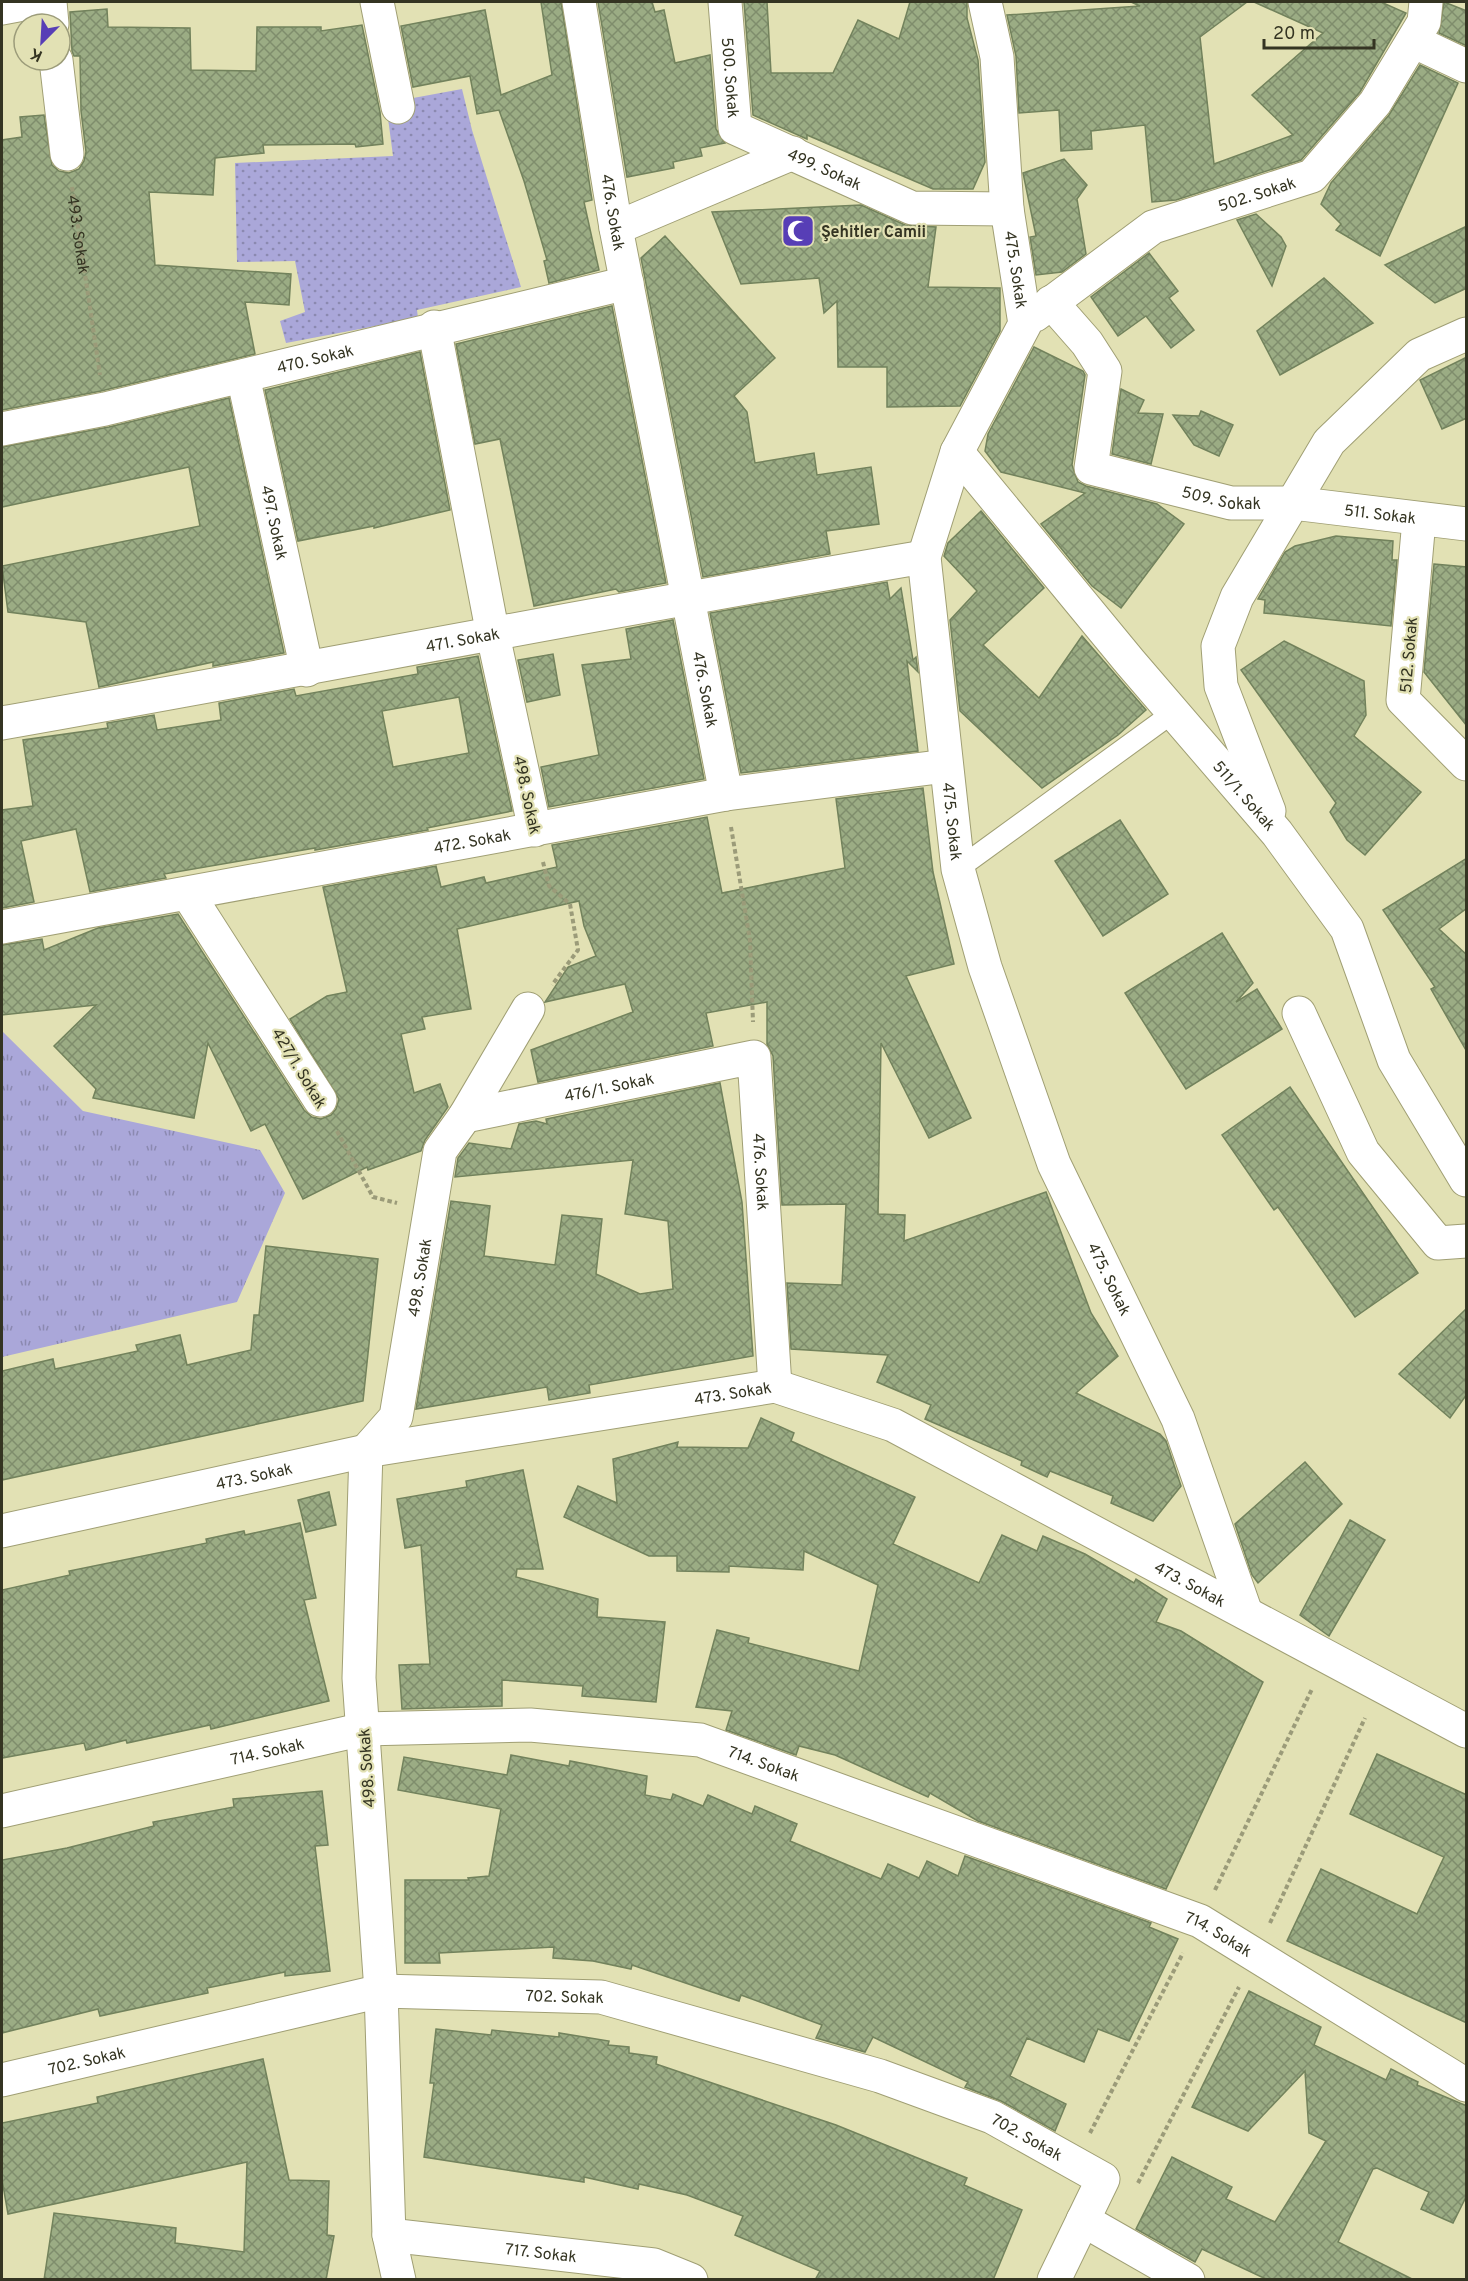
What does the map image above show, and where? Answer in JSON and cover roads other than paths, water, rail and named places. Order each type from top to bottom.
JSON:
[{"type":"street","points":[[2,8],[34,2]]},
{"type":"street","points":[[376,2],[398,107]]},
{"type":"street","name":"476. Sokak","points":[[579,2],[616,228],[690,597],[726,794]]},
{"type":"street","name":"500. Sokak","points":[[725,2],[735,128],[793,153]]},
{"type":"street","name":"475. Sokak","points":[[985,2],[997,57],[1007,208],[1025,324],[957,452],[924,557],[958,869],[985,967],[1054,1164],[1178,1419],[1246,1613]]},
{"type":"street","name":"502. Sokak","points":[[1025,324],[1051,302],[1153,227],[1312,176],[1375,103],[1424,22],[1426,2]]},
{"type":"street","points":[[1413,41],[1467,66]]},
{"type":"street","points":[[57,72],[67,154]]},
{"type":"street","name":"499. Sokak","points":[[616,228],[793,153],[912,208],[1007,208]]},
{"type":"street","name":"470. Sokak","points":[[2,429],[105,409],[434,327],[627,283]]},
{"type":"street","name":"509. Sokak","points":[[1051,302],[1087,343],[1106,371],[1091,468],[1230,502],[1293,502]]},
{"type":"street","name":"498. Sokak","points":[[434,327],[493,635],[535,830]]},
{"type":"street","points":[[1277,833],[1221,686],[1218,646],[1237,597],[1329,442],[1419,355],[1467,334]]},
{"type":"street","name":"497. Sokak","points":[[243,376],[307,669]]},
{"type":"street","name":"511/1. Sokak","points":[[957,452],[1277,833],[1347,929],[1394,1060],[1467,1180]]},
{"type":"street","name":"511. Sokak","points":[[1293,502],[1467,525]]},
{"type":"street","name":"512. Sokak","points":[[1419,520],[1403,700],[1467,764]]},
{"type":"street","name":"471. Sokak","points":[[2,723],[493,635],[690,597],[924,557]]},
{"type":"street","name":"472. Sokak","points":[[2,927],[726,794],[946,766]]},
{"type":"street","name":"427/1. Sokak","points":[[188,894],[320,1100]]},
{"type":"street","name":"498. Sokak","points":[[399,2280],[388,2235],[381,1991],[359,1678],[366,1451],[396,1417],[426,1248],[440,1150],[465,1116],[528,1009]]},
{"type":"street","points":[[1299,1013],[1363,1152],[1438,1243],[1467,1241]]},
{"type":"street","name":"476. Sokak","points":[[754,1057],[775,1386]]},
{"type":"street","name":"476/1. Sokak","points":[[465,1116],[754,1057]]},
{"type":"street","name":"473. Sokak","points":[[2,1531],[366,1451],[775,1386],[892,1425],[1467,1731]]},
{"type":"street","name":"714. Sokak","points":[[2,1811],[364,1729],[530,1725],[700,1740],[1200,1921],[1467,2085]]},
{"type":"street","name":"702. Sokak","points":[[2,2080],[381,1991],[601,1998],[880,2076],[992,2117],[1103,2179],[1083,2220]]},
{"type":"street","points":[[1054,2280],[1083,2220],[1188,2280]]},
{"type":"street","name":"717. Sokak","points":[[388,2235],[654,2265],[691,2280]]},
{"type":"lane","points":[[958,869],[1174,712]]},
{"type":"place","name":"Şehitler Camii","points":[[798,231]]}]
